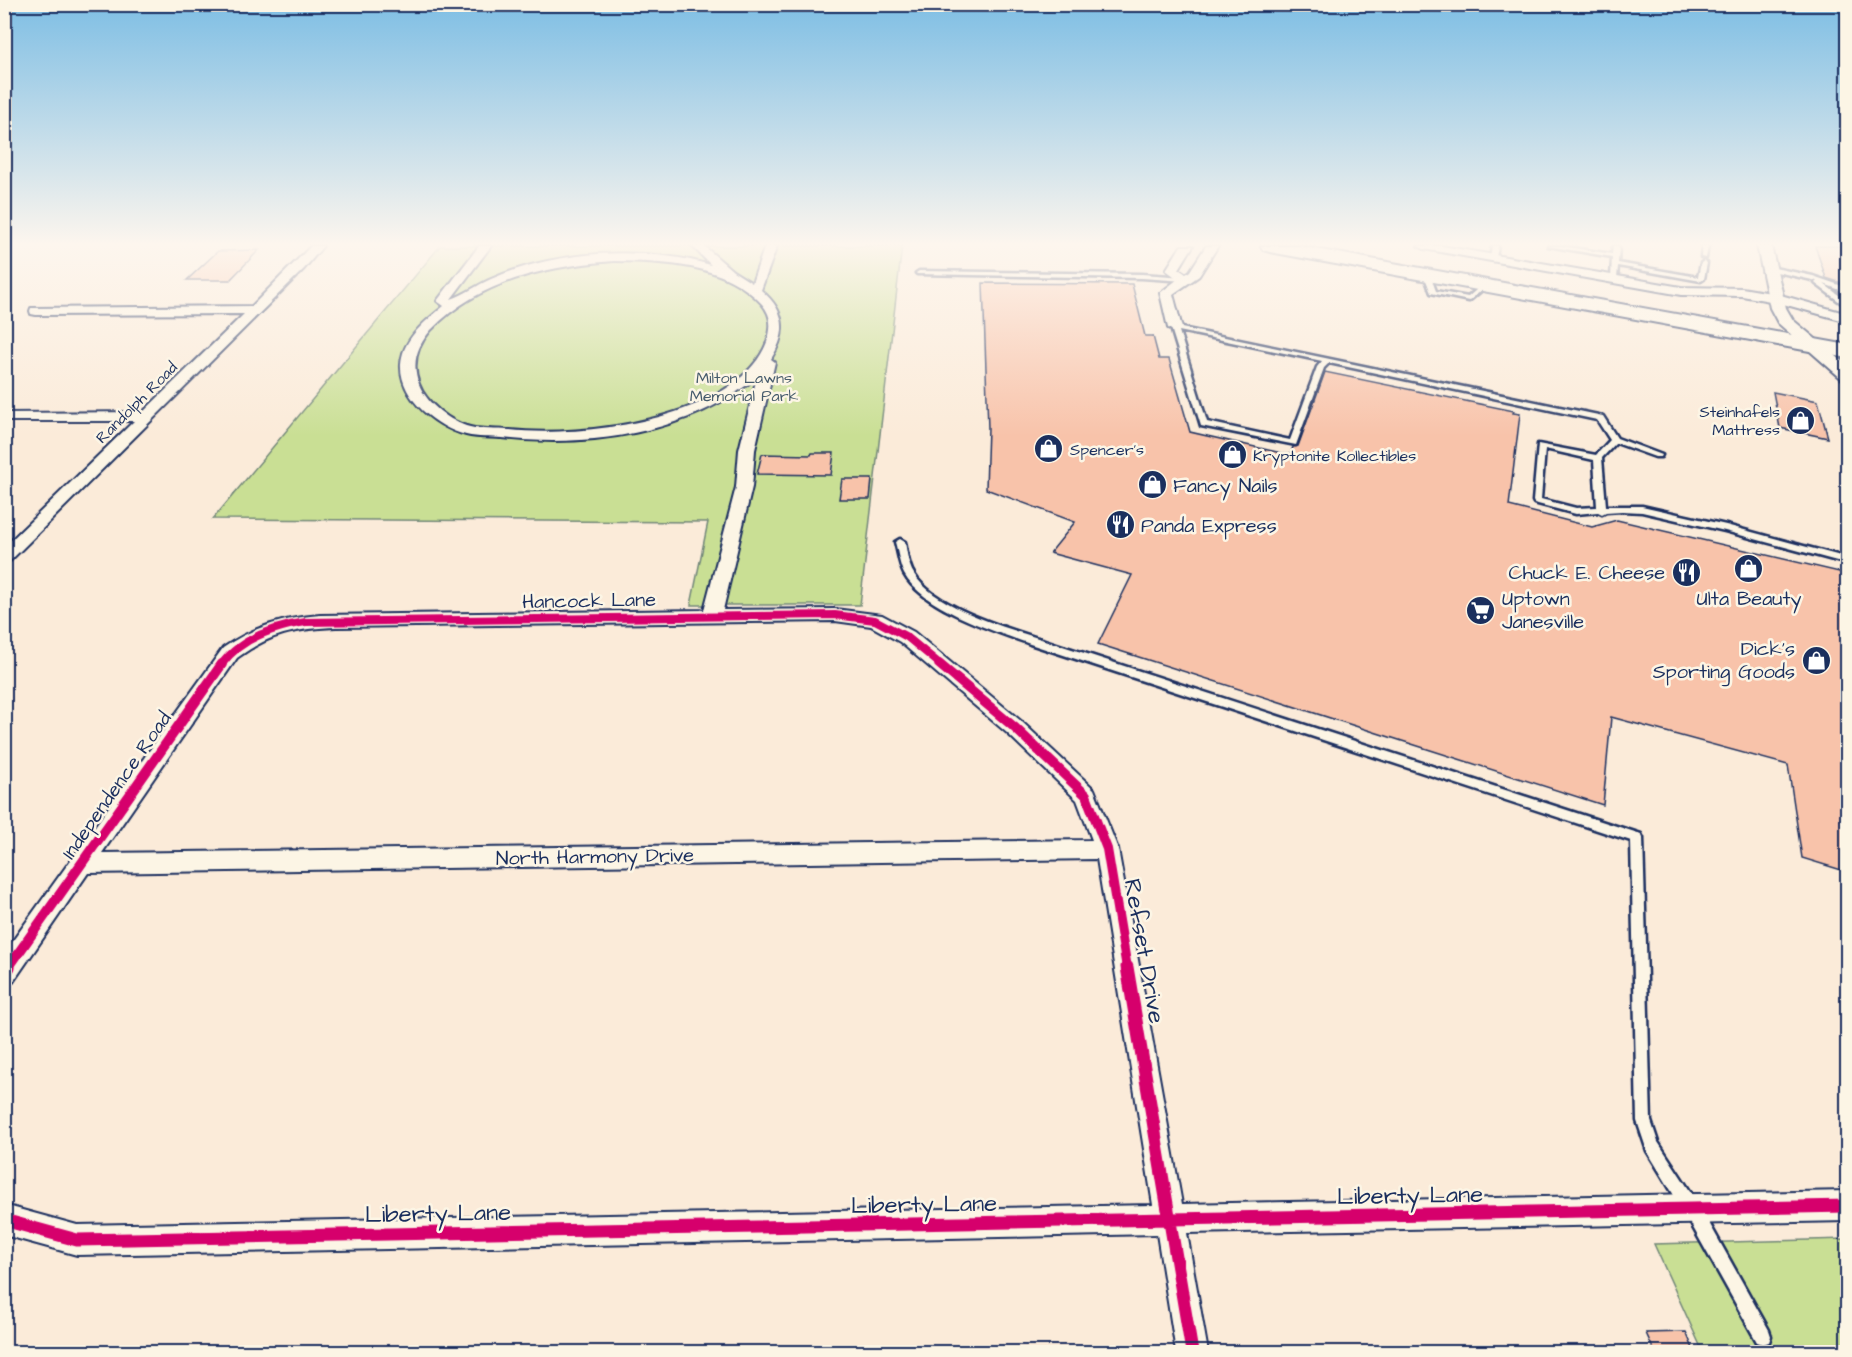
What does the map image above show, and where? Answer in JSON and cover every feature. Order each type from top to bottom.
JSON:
[{"type":"main road","points":[[1615,309],[1848,352]]},
{"type":"main road","points":[[1710,309],[1848,334]]},
{"type":"street","points":[[447,309],[421,332],[408,352],[408,375],[416,394],[431,411],[461,429],[556,438],[602,433],[654,423],[731,392],[756,374],[772,348]]},
{"type":"street","points":[[712,616],[744,488],[747,450],[777,335],[777,319],[771,309]]},
{"type":"street","points":[[1170,309],[1175,328]]},
{"type":"street","points":[[1779,309],[1786,323],[1848,375]]},
{"type":"street","points":[[1817,309],[1848,318]]},
{"type":"street","points":[[36,311],[254,310]]},
{"type":"street","name":"Randolph Road","points":[[4,557],[254,310]]},
{"type":"street","points":[[720,397],[742,398],[758,406]]},
{"type":"street","points":[[4,417],[147,416]]},
{"type":"street","name":"Hancock Lane","points":[[268,628],[296,622],[336,621],[835,615],[875,620],[907,637]]},
{"type":"street","name":"Independence Road","points":[[4,974],[230,653],[249,638],[268,628]]},
{"type":"street","name":"Refset Drive","points":[[907,637],[1014,727],[1086,795],[1107,849],[1192,1353]]},
{"type":"street","name":"North Harmony Drive","points":[[83,863],[1107,849]]},
{"type":"street","name":"Liberty Lane","points":[[4,1220],[76,1240],[1848,1206]]},
{"type":"lane","points":[[1328,360],[1321,367],[1293,443],[1204,424],[1175,328],[1328,360],[1600,418],[1614,440],[1658,455]]},
{"type":"lane","points":[[1602,511],[1598,458],[1614,440]]},
{"type":"lane","points":[[1598,458],[1541,447],[1537,501],[1576,511],[1642,509],[1726,528],[1848,561]]},
{"type":"lane","points":[[900,542],[911,577],[932,596],[976,620],[1044,645],[1637,838],[1644,1121],[1652,1146],[1692,1209],[1763,1336]]},
{"type":"green space","name":"Milton Lawns Memorial Park","points":[[387,309],[895,309],[860,605],[691,605],[708,522],[213,519]]},
{"type":"green space","points":[[1847,1239],[1847,1352],[1703,1352],[1654,1244]]},
{"type":"building","name":"Uptown Janesville","points":[[984,309],[1138,309],[1145,336],[1153,336],[1159,359],[1169,359],[1190,432],[1290,455],[1293,447],[1298,446],[1325,372],[1514,411],[1513,413],[1520,414],[1509,506],[1592,527],[1617,520],[1848,574],[1848,872],[1802,858],[1788,765],[1611,717],[1603,805],[1098,644],[1132,575],[1050,553],[1075,522],[986,489],[988,428]]},
{"type":"building","name":"Steinhafels Mattress","points":[[1773,392],[1818,401],[1828,438],[1780,428]]},
{"type":"building","points":[[812,453],[834,453],[831,475],[757,474],[762,454],[811,455]]},
{"type":"building","points":[[842,479],[872,479],[870,499],[839,499]]},
{"type":"building","points":[[1686,1332],[1695,1353],[1655,1353],[1646,1333]]},
{"type":"cycle path","points":[[4,974],[230,653],[255,636],[267,631],[292,624],[336,621],[835,615],[875,620],[907,637],[1014,727],[1086,795],[1107,849],[1192,1352]]},
{"type":"cycle path","points":[[4,1220],[77,1240],[1848,1206]]},
{"type":"place","name":"Steinhafels Mattress","points":[[1801,420]]},
{"type":"place","name":"Spencer's","points":[[1049,449]]},
{"type":"place","name":"Kryptonite Kollectibles","points":[[1232,455]]},
{"type":"place","name":"Fancy Nails","points":[[1152,485]]},
{"type":"place","name":"Panda Express","points":[[1120,525]]},
{"type":"place","name":"Ulta Beauty","points":[[1749,568]]},
{"type":"place","name":"Chuck E. Cheese","points":[[1686,572]]},
{"type":"place","name":"Uptown Janesville","points":[[1481,610]]},
{"type":"place","name":"Dick's Sporting Goods","points":[[1816,660]]}]
